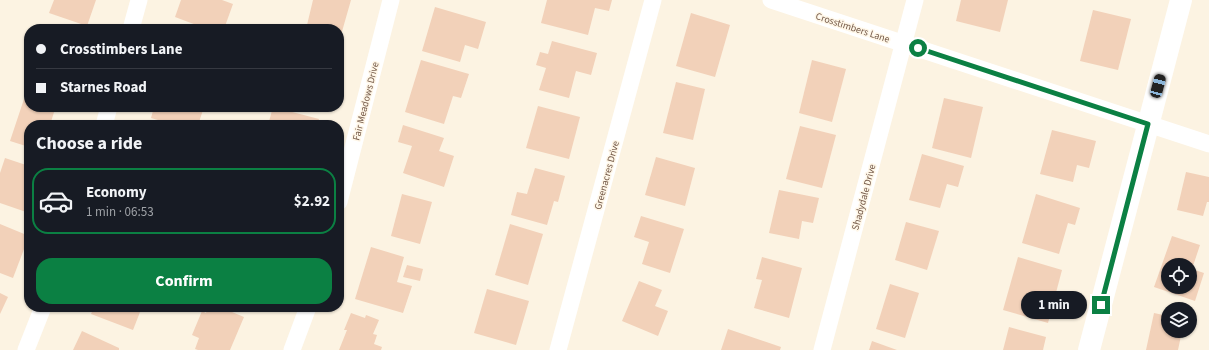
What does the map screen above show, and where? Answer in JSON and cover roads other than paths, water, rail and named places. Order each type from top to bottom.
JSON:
[{"type":"main road","points":[[1089,350],[1181,0]]},
{"type":"street","points":[[132,24],[138,0]]},
{"type":"street","name":"Fair Meadows Drive","points":[[344,183],[391,0]]},
{"type":"street","name":"Greenacres Drive","points":[[558,350],[653,0]]},
{"type":"street","name":"Crosstimbers Lane","points":[[771,0],[1209,144]]},
{"type":"street","name":"Shadydale Drive","points":[[822,350],[915,0]]},
{"type":"street","points":[[26,350],[41,312]]},
{"type":"street","points":[[292,350],[306,312]]}]
